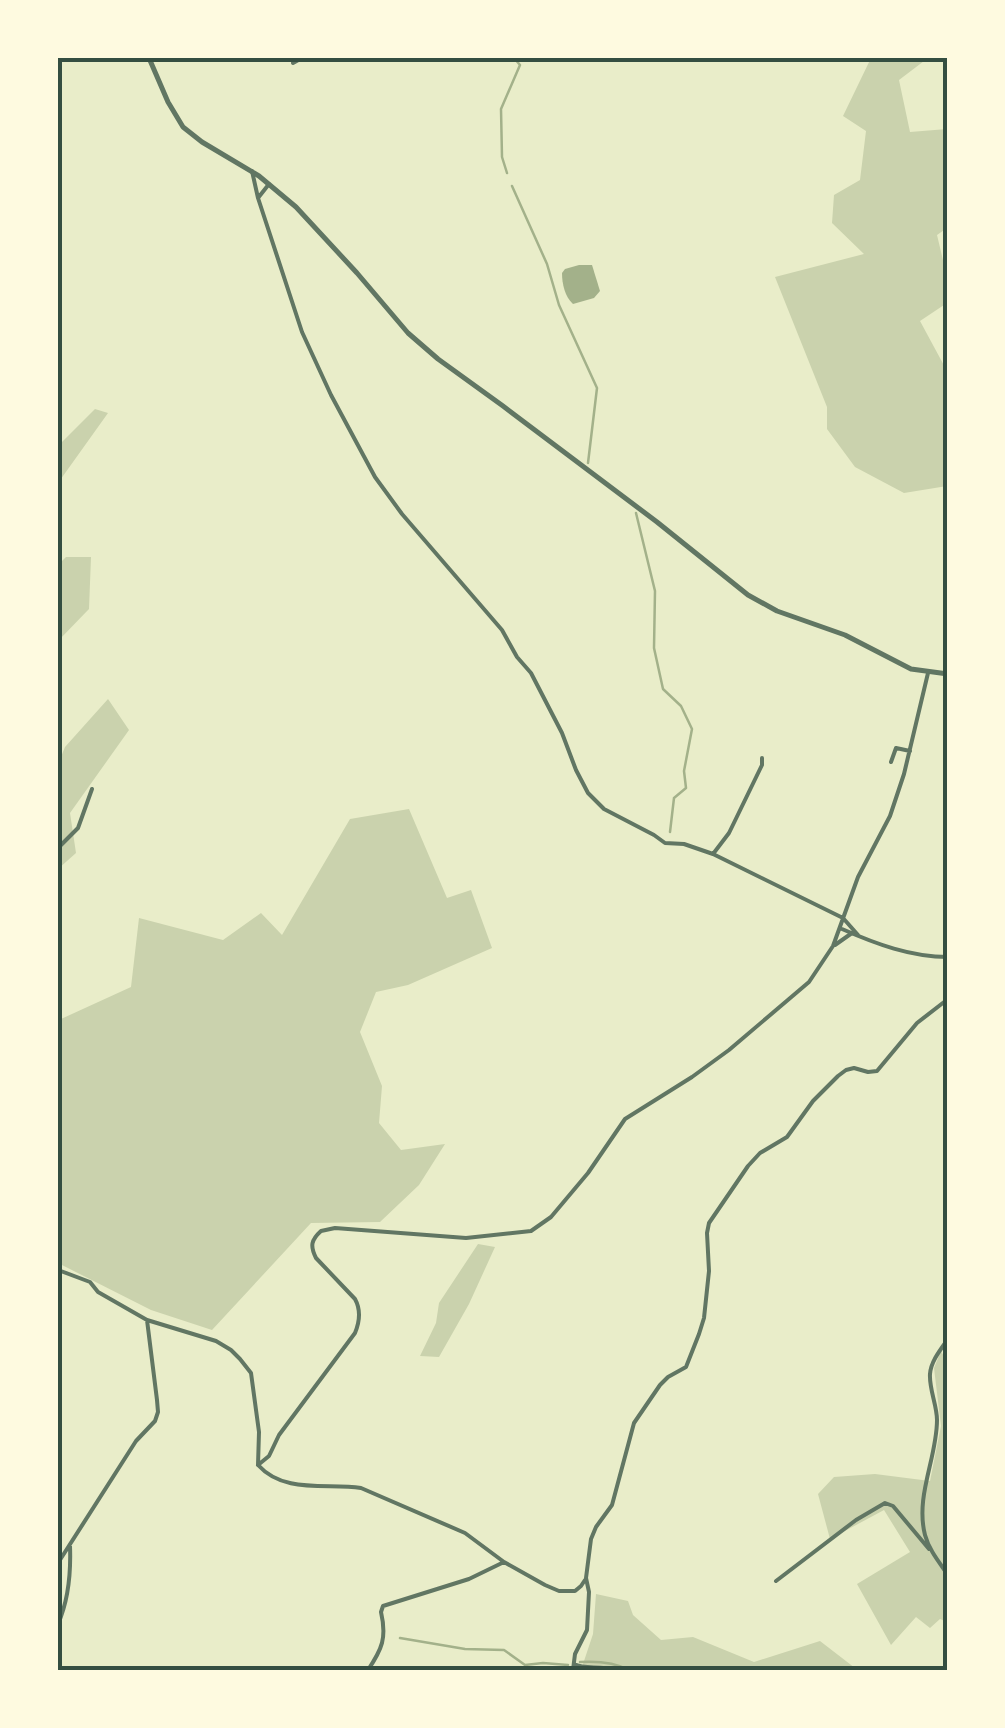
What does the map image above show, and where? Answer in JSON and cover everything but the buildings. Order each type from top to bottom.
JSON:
[{"type":"street","points":[[150,58],[182,127],[269,184],[322,234],[422,346],[657,522],[734,585],[777,611],[845,636],[904,666],[948,674]]},
{"type":"street","points":[[293,63],[302,58]]},
{"type":"street","points":[[252,171],[302,332],[375,477],[394,505],[502,630],[531,674],[588,793],[604,809],[665,843],[684,844],[713,854],[843,918],[855,934]]},
{"type":"street","points":[[258,198],[269,184]]},
{"type":"street","points":[[258,1465],[269,1456],[279,1435],[355,1333],[359,1322],[355,1299],[312,1250],[312,1240],[318,1233],[335,1228],[466,1238],[536,1228],[551,1217],[588,1173],[624,1119],[705,1068],[810,982],[834,946],[858,876],[890,816],[928,672]]},
{"type":"street","points":[[891,762],[896,748],[910,751]]},
{"type":"street","points":[[713,854],[729,833],[762,758]]},
{"type":"street","points":[[58,848],[78,828],[92,789]]},
{"type":"street","points":[[840,928],[924,957],[948,957]]},
{"type":"street","points":[[834,946],[855,934]]},
{"type":"street","points":[[58,1270],[90,1282],[98,1292],[146,1320],[216,1341],[230,1350],[251,1373],[259,1432],[258,1465],[266,1473],[278,1480],[318,1488],[361,1488],[466,1533],[537,1582],[559,1591],[575,1591],[586,1578],[593,1533],[612,1505],[638,1415],[660,1385],[686,1367],[694,1349],[706,1301],[707,1228],[716,1210],[748,1166],[760,1153],[787,1138],[811,1104],[838,1076],[854,1068],[877,1071],[918,1022],[948,1000]]},
{"type":"street","points":[[58,1564],[136,1440],[155,1421],[157,1400],[146,1320]]},
{"type":"street","points":[[932,1552],[923,1522],[923,1495],[932,1463],[937,1418],[930,1373],[948,1339]]},
{"type":"street","points":[[776,1581],[856,1520],[885,1503],[893,1506],[948,1575]]},
{"type":"street","points":[[58,1624],[66,1608],[70,1544]]},
{"type":"street","points":[[368,1670],[384,1637],[381,1608],[469,1579],[504,1562]]},
{"type":"street","points":[[586,1578],[587,1630],[577,1649],[574,1668],[614,1670]]},
{"type":"shaded area","points":[[871,58],[928,58],[899,80],[910,132],[947,129],[947,228],[937,235],[947,277],[947,303],[920,321],[947,371],[947,486],[904,493],[855,467],[827,429],[827,407],[775,277],[864,254],[832,223],[834,195],[860,180],[866,131],[843,116]]},
{"type":"shaded area","points":[[579,265],[592,265],[600,291],[594,298],[573,304],[564,290],[562,273]]},
{"type":"shaded area","points":[[95,409],[108,413],[58,483],[58,442]]},
{"type":"shaded area","points":[[66,557],[91,557],[89,609],[58,641],[58,565]]},
{"type":"shaded area","points":[[108,699],[129,730],[70,813],[76,853],[58,869],[58,764],[65,747]]},
{"type":"shaded area","points":[[409,809],[447,898],[471,890],[492,948],[408,985],[376,992],[360,1032],[382,1086],[379,1123],[401,1150],[445,1144],[419,1185],[380,1222],[311,1223],[212,1330],[151,1310],[58,1263],[58,1023],[131,987],[139,918],[223,940],[261,913],[282,935],[350,819]]},
{"type":"shaded area","points":[[478,1244],[495,1247],[469,1304],[439,1357],[420,1356],[436,1323],[439,1303]]},
{"type":"shaded area","points":[[941,1351],[948,1364],[947,1622],[940,1619],[930,1628],[916,1617],[891,1645],[857,1584],[910,1552],[884,1510],[830,1539],[818,1494],[834,1477],[875,1474],[930,1481],[941,1426],[934,1368]]},
{"type":"shaded area","points":[[596,1594],[628,1601],[633,1615],[661,1640],[693,1637],[754,1662],[820,1641],[855,1668],[581,1670],[593,1634]]},
{"type":"waterway","points":[[507,173],[502,157],[501,109],[520,65],[514,58]]},
{"type":"waterway","points":[[512,186],[597,388],[588,463]]},
{"type":"waterway","points":[[636,513],[655,591],[654,648],[663,689],[681,706],[692,729],[684,771],[686,788],[674,798],[670,832]]},
{"type":"waterway","points":[[400,1638],[465,1649],[504,1650],[525,1665],[568,1665]]},
{"type":"waterway","points":[[580,1662],[605,1663],[629,1670]]}]
